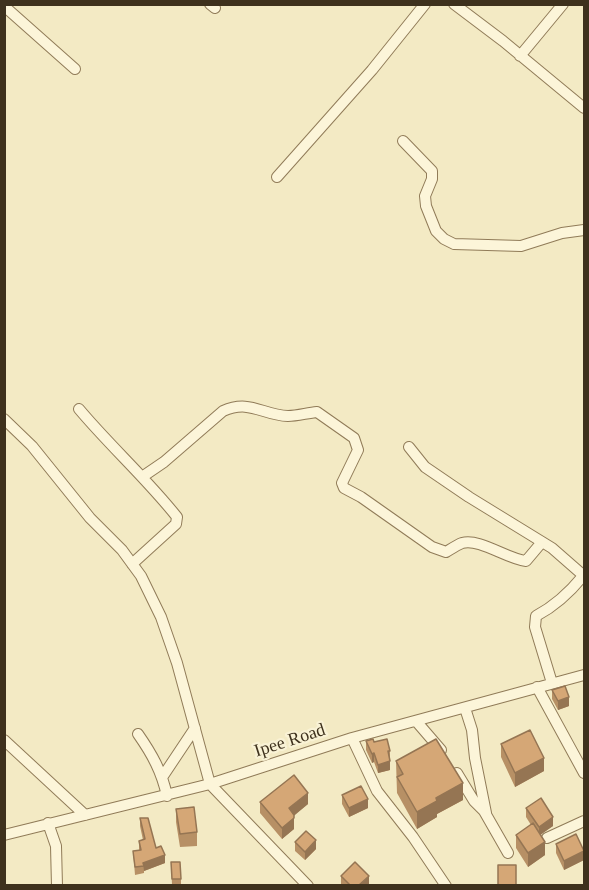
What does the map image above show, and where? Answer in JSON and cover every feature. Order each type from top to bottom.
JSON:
[{"type":"street","points":[[277,177],[372,70],[425,4]]},
{"type":"street","points":[[454,4],[585,108]]},
{"type":"street","points":[[520,56],[563,4]]},
{"type":"street","points":[[4,6],[75,69]]},
{"type":"street","points":[[403,141],[432,171],[432,179],[425,196],[426,206],[436,231],[444,239],[454,244],[521,246],[562,233],[585,230]]},
{"type":"street","points":[[142,477],[164,462],[223,411],[232,407],[248,405],[288,416],[316,412],[354,438],[356,443],[358,450],[342,483],[344,488],[361,497],[432,547],[446,552],[464,542],[473,543],[515,560],[526,561],[542,542]]},
{"type":"street","points":[[79,409],[177,517],[176,524],[132,564]]},
{"type":"street","points":[[4,419],[32,446],[90,518],[122,550],[141,576],[161,617],[177,663],[210,784],[308,885]]},
{"type":"street","points":[[409,447],[425,467],[542,542],[584,576],[571,590],[536,616],[535,627],[552,682]]},
{"type":"street","name":"Ipee Road","points":[[4,835],[167,796],[352,738],[552,682],[585,675]]},
{"type":"street","points":[[537,687],[585,772]]},
{"type":"street","points":[[465,708],[472,730],[486,815]]},
{"type":"street","points":[[416,721],[435,742],[474,801],[486,815],[508,853]]},
{"type":"street","points":[[163,776],[195,728]]},
{"type":"street","points":[[138,734],[163,776],[167,796]]},
{"type":"street","points":[[352,738],[377,791],[413,837],[446,885]]},
{"type":"street","points":[[4,740],[85,815]]},
{"type":"street","points":[[547,838],[585,821]]},
{"type":"street","points":[[48,823],[56,846],[57,885]]},
{"type":"building","points":[[565,686],[569,697],[558,701],[552,690]]},
{"type":"building","points":[[530,730],[544,758],[515,773],[501,744]]},
{"type":"building","points":[[373,739],[374,742],[387,739],[390,761],[378,765],[366,741]]},
{"type":"building","points":[[436,739],[463,783],[417,812],[397,777],[403,774],[396,761]]},
{"type":"building","points":[[294,775],[308,793],[289,808],[294,818],[282,828],[260,802]]},
{"type":"building","points":[[361,786],[368,799],[349,808],[342,795]]},
{"type":"building","points":[[541,798],[553,817],[539,827],[526,808]]},
{"type":"building","points":[[194,807],[197,832],[180,834],[176,809]]},
{"type":"building","points":[[140,818],[148,818],[156,848],[161,846],[165,855],[143,863],[144,866],[135,867],[133,851],[141,850],[139,841],[145,839]]},
{"type":"building","points":[[533,823],[545,842],[528,853],[516,835]]},
{"type":"building","points":[[306,831],[316,840],[305,852],[295,842]]},
{"type":"building","points":[[576,834],[584,851],[564,861],[556,844]]},
{"type":"building","points":[[171,862],[180,862],[181,879],[172,879]]},
{"type":"building","points":[[355,862],[369,876],[359,885],[350,885],[341,876]]},
{"type":"building","points":[[498,865],[516,865],[516,885],[498,885]]}]
